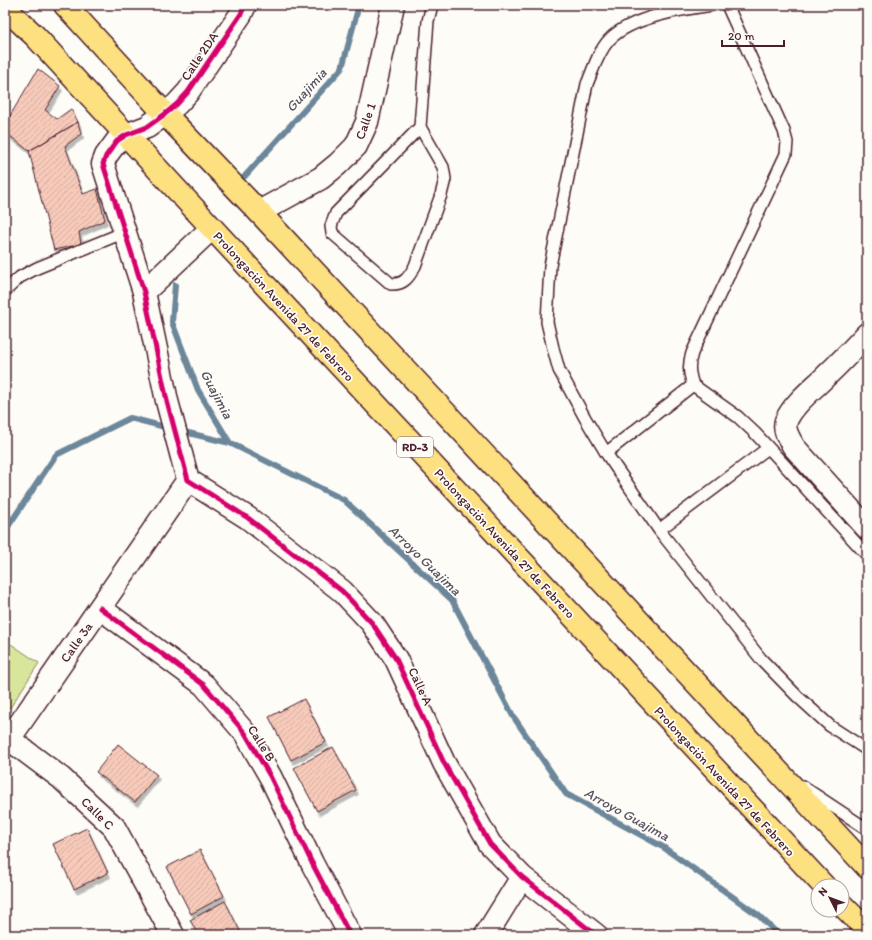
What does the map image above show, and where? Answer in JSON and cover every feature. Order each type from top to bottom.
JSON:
[{"type":"main road","points":[[64,5],[165,114],[259,212],[867,866]]},
{"type":"main road","name":"Prolongación Avenida 27 de Febrero","points":[[5,8],[35,36],[817,878]]},
{"type":"main road","points":[[850,913],[867,930]]},
{"type":"street","name":"Calle 2DA","points":[[188,480],[167,401],[144,292],[103,164],[110,149],[117,141],[126,135],[147,127],[165,114],[188,92],[241,14],[245,5]]},
{"type":"street","name":"Calle 1","points":[[259,212],[321,178],[356,146],[367,122],[393,5]]},
{"type":"street","points":[[144,292],[212,228]]},
{"type":"street","points":[[867,334],[851,352],[805,396],[792,411],[786,422],[787,435],[794,446],[867,528]]},
{"type":"street","name":"Calle 3a","points":[[6,740],[100,608],[188,480]]},
{"type":"street","name":"Calle A","points":[[188,480],[248,518],[342,591],[372,623],[396,659],[444,763],[490,844],[522,877],[596,935]]},
{"type":"street","name":"Calle B","points":[[100,608],[204,686],[245,733],[270,776],[312,863],[350,935]]},
{"type":"street","name":"Calle C","points":[[6,740],[61,778],[114,827],[174,935]]},
{"type":"street","points":[[486,935],[522,877]]},
{"type":"lane","points":[[420,127],[336,213],[331,226],[332,233],[391,284],[402,283],[409,277],[415,266],[441,195],[445,179],[443,167],[420,127],[428,21],[432,5]]},
{"type":"lane","points":[[713,5],[662,13],[626,27],[609,40],[598,56],[587,84],[550,266],[547,322],[559,370],[584,418],[659,530],[771,670],[830,726],[867,750]]},
{"type":"lane","points":[[727,5],[784,131],[786,154],[692,353],[689,362],[689,370],[694,385],[738,417],[867,555]]},
{"type":"lane","points":[[5,291],[20,277],[37,268],[125,232]]},
{"type":"lane","points":[[606,453],[694,385]]},
{"type":"lane","points":[[659,530],[768,448]]},
{"type":"lane","points":[[773,765],[867,829]]},
{"type":"green space","points":[[5,640],[39,663],[10,708],[5,705]]},
{"type":"building","points":[[38,69],[60,86],[45,110],[57,119],[71,109],[78,122],[29,151],[5,132],[5,124]]},
{"type":"building","points":[[78,122],[81,134],[65,146],[83,194],[97,189],[105,220],[79,232],[81,244],[54,250],[29,151]]},
{"type":"building","points":[[304,699],[326,742],[291,760],[269,717]]},
{"type":"building","points":[[118,744],[157,775],[135,802],[96,772]]},
{"type":"building","points":[[333,747],[356,790],[317,811],[294,768]]},
{"type":"building","points":[[87,828],[108,873],[74,889],[53,844]]},
{"type":"building","points":[[200,850],[224,896],[191,914],[167,867]]},
{"type":"building","points":[[225,901],[242,935],[198,935],[190,920]]},
{"type":"waterway","name":"Guajimia","points":[[245,176],[342,68],[359,5]]},
{"type":"waterway","name":"Guajimia","points":[[175,285],[172,322],[198,390],[230,443]]},
{"type":"waterway","name":"Arroyo Guajima","points":[[5,531],[56,455],[130,418],[169,428]]},
{"type":"waterway","name":"Arroyo Guajima","points":[[180,431],[230,443],[344,500],[452,600],[513,716],[566,794],[663,847],[758,915],[779,935]]},
{"type":"cycle path","points":[[245,5],[241,14],[188,92],[177,104],[147,127],[126,135],[117,141],[106,156],[103,164],[144,292],[167,401],[188,480],[248,518],[342,591],[372,623],[396,659],[444,763],[490,844],[522,877],[596,935]]},
{"type":"cycle path","points":[[100,608],[204,685],[245,733],[270,776],[312,863],[350,935]]}]
